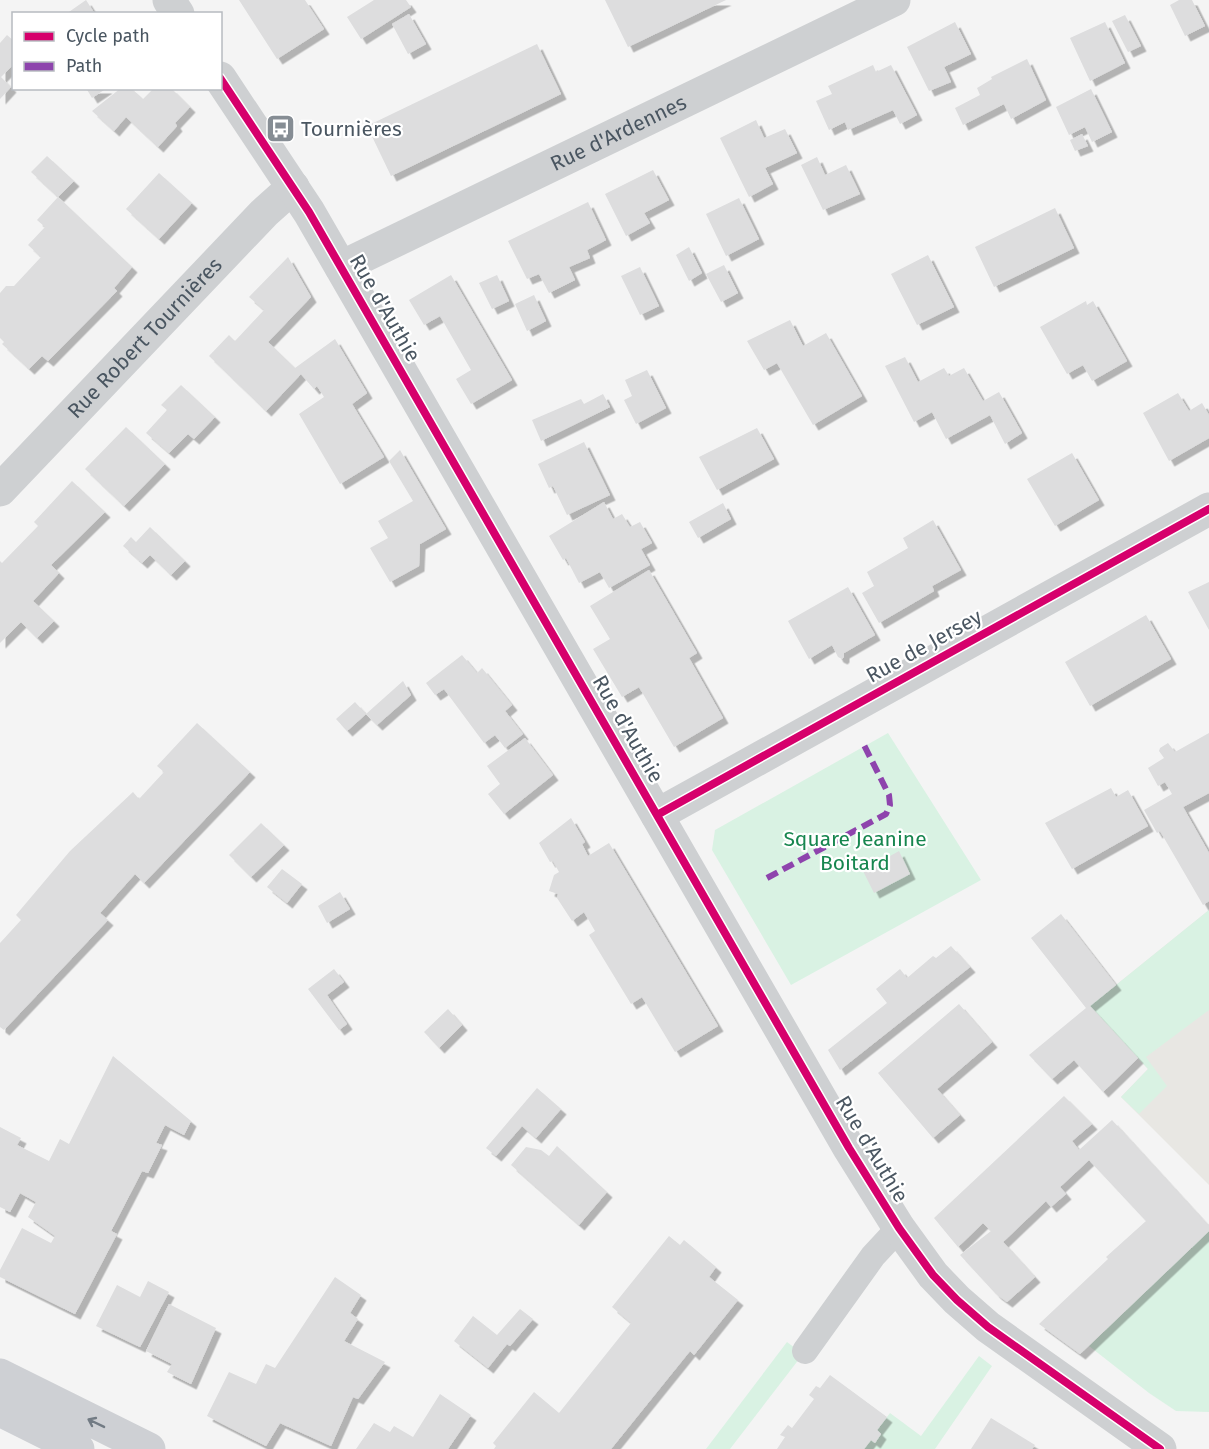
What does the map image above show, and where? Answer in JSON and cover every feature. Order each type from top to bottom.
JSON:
[{"type":"main road","points":[[0,1375],[149,1449]]},
{"type":"main road","points":[[0,1410],[78,1449]]},
{"type":"street","name":"Rue d'Ardennes","points":[[341,267],[894,0]]},
{"type":"street","name":"Rue d'Authie","points":[[222,81],[293,187],[341,267],[849,1148],[899,1228],[933,1275],[988,1327],[1160,1449]]},
{"type":"street","name":"Rue Robert Tournières","points":[[0,490],[264,213],[293,187]]},
{"type":"street","name":"Rue de Jersey","points":[[657,815],[1209,509]]},
{"type":"lane","points":[[805,1351],[873,1256],[899,1228]]},
{"type":"shaded area","points":[[1209,910],[1209,1185],[1121,1097],[1148,1069],[1090,1006]]},
{"type":"green space","name":"Square Jeanine Boitard","points":[[888,733],[981,880],[791,985],[712,850],[715,830]]},
{"type":"green space","points":[[1209,910],[1209,1010],[1146,1057],[1167,1086],[1139,1114],[1121,1097],[1148,1069],[1090,1006]]},
{"type":"green space","points":[[1209,1231],[1209,1412],[1176,1411],[1089,1346]]},
{"type":"green space","points":[[787,1342],[803,1354],[730,1449],[706,1449]]},
{"type":"green space","points":[[979,1356],[992,1366],[935,1449],[864,1449],[871,1440],[875,1442],[881,1434],[877,1430],[890,1413],[921,1436]]},
{"type":"building","points":[[86,0],[94,12],[69,12]]},
{"type":"building","points":[[239,0],[305,0],[324,29],[277,59]]},
{"type":"building","points":[[374,0],[406,0],[411,7],[361,39],[347,17]]},
{"type":"building","points":[[605,0],[726,0],[628,47]]},
{"type":"building","points":[[1179,0],[1192,0],[1205,26],[1185,36],[1170,5]]},
{"type":"building","points":[[409,14],[426,44],[408,54],[392,24]]},
{"type":"building","points":[[1125,15],[1141,46],[1128,52],[1112,21]]},
{"type":"building","points":[[955,22],[971,54],[944,67],[951,82],[929,91],[907,47]]},
{"type":"building","points":[[1105,22],[1125,63],[1090,81],[1070,38]]},
{"type":"building","points":[[7,35],[12,39],[12,66],[1,77],[11,87],[0,99],[0,43]]},
{"type":"building","points":[[537,44],[561,94],[391,176],[367,126]]},
{"type":"building","points":[[1027,59],[1046,100],[1011,119],[1004,104],[963,125],[955,108],[980,95],[977,88],[992,79],[991,77]]},
{"type":"building","points":[[873,65],[876,72],[891,65],[917,115],[900,124],[893,110],[848,130],[845,122],[829,130],[816,101],[832,94],[828,86]]},
{"type":"building","points":[[1091,89],[1112,132],[1092,142],[1085,127],[1069,135],[1056,107]]},
{"type":"building","points":[[87,90],[104,90],[92,98]]},
{"type":"building","points":[[118,90],[133,90],[143,99],[152,90],[173,90],[190,107],[158,147],[126,117],[114,131],[92,111]]},
{"type":"building","points":[[756,120],[764,138],[785,129],[797,153],[765,168],[773,184],[749,197],[720,138]]},
{"type":"building","points":[[1082,134],[1088,146],[1075,151],[1070,140]]},
{"type":"building","points":[[47,156],[74,181],[58,197],[31,172]]},
{"type":"building","points":[[817,157],[825,175],[846,165],[860,194],[823,210],[801,165]]},
{"type":"building","points":[[653,170],[669,200],[644,213],[650,223],[626,236],[605,194]]},
{"type":"building","points":[[159,173],[192,203],[159,239],[126,209]]},
{"type":"building","points":[[58,197],[132,267],[114,288],[117,291],[48,361],[42,356],[29,369],[2,344],[4,342],[0,338],[0,293],[6,286],[14,286],[41,257],[28,245],[45,227],[37,220]]},
{"type":"building","points":[[739,198],[759,239],[726,256],[706,214]]},
{"type":"building","points":[[588,202],[606,240],[587,250],[590,258],[569,267],[575,280],[549,293],[539,274],[527,279],[508,241]]},
{"type":"building","points":[[1055,208],[1074,248],[994,287],[975,247]]},
{"type":"building","points":[[689,247],[702,273],[689,281],[676,255]]},
{"type":"building","points":[[928,255],[954,307],[917,325],[891,274]]},
{"type":"building","points":[[288,257],[311,297],[268,342],[295,368],[335,339],[367,393],[352,404],[384,457],[340,484],[299,414],[324,397],[317,386],[314,389],[301,374],[266,411],[209,356],[229,335],[235,341],[264,310],[249,297]]},
{"type":"building","points":[[724,265],[738,293],[721,302],[706,274]]},
{"type":"building","points":[[640,267],[659,306],[640,315],[621,276]]},
{"type":"building","points":[[451,275],[512,380],[471,404],[456,379],[471,370],[440,316],[424,325],[409,300]]},
{"type":"building","points":[[497,275],[509,301],[492,309],[479,283]]},
{"type":"building","points":[[534,295],[546,321],[527,331],[515,304]]},
{"type":"building","points":[[1086,301],[1087,305],[1093,301],[1127,361],[1092,381],[1083,365],[1067,374],[1040,327]]},
{"type":"building","points":[[790,320],[803,346],[826,333],[862,396],[813,425],[777,363],[764,370],[747,341]]},
{"type":"building","points":[[905,357],[918,382],[944,368],[949,376],[964,368],[983,401],[999,392],[1022,433],[1005,444],[990,415],[946,439],[932,412],[914,422],[885,366]]},
{"type":"building","points":[[647,370],[666,408],[636,424],[624,400],[632,396],[625,380]]},
{"type":"building","points":[[181,385],[215,417],[194,439],[188,434],[169,453],[146,433],[167,410],[161,405]]},
{"type":"building","points":[[1178,393],[1189,411],[1202,403],[1209,415],[1209,438],[1169,461],[1143,413]]},
{"type":"building","points":[[603,394],[610,407],[541,441],[532,420],[581,399],[584,404]]},
{"type":"building","points":[[126,427],[165,464],[124,506],[85,469]]},
{"type":"building","points":[[757,428],[774,459],[717,490],[699,457]]},
{"type":"building","points":[[584,442],[610,495],[567,515],[553,486],[549,488],[538,464]]},
{"type":"building","points":[[400,450],[446,529],[420,544],[419,566],[390,582],[370,548],[388,538],[378,521],[413,501],[389,461]]},
{"type":"building","points":[[1072,453],[1099,500],[1055,526],[1027,479]]},
{"type":"building","points":[[72,481],[105,512],[51,565],[59,573],[33,601],[54,621],[37,638],[21,622],[0,643],[0,561],[2,563],[38,526],[34,522]]},
{"type":"building","points":[[604,502],[613,519],[622,514],[630,527],[640,522],[652,543],[641,549],[650,565],[609,588],[600,572],[579,583],[566,558],[563,560],[549,536]]},
{"type":"building","points":[[723,503],[731,519],[698,538],[689,522]]},
{"type":"building","points":[[933,520],[961,570],[932,586],[934,591],[879,623],[862,593],[874,586],[867,572],[908,548],[903,538]]},
{"type":"building","points":[[150,527],[185,561],[171,575],[150,555],[142,563],[123,546],[131,537],[136,542]]},
{"type":"building","points":[[649,570],[697,653],[689,658],[723,718],[674,747],[639,687],[622,697],[593,649],[610,639],[590,606]]},
{"type":"building","points":[[1209,582],[1209,630],[1188,592]]},
{"type":"building","points":[[848,587],[875,635],[844,653],[842,659],[838,657],[832,645],[809,659],[788,621]]},
{"type":"building","points":[[1146,615],[1171,659],[1090,706],[1065,662]]},
{"type":"building","points":[[462,655],[477,673],[482,668],[512,705],[505,711],[523,734],[505,748],[495,735],[484,743],[444,689],[435,695],[426,683]]},
{"type":"building","points":[[403,681],[411,695],[377,725],[366,714]]},
{"type":"building","points":[[355,702],[366,714],[347,731],[336,719]]},
{"type":"building","points":[[197,723],[250,772],[144,883],[135,874],[100,913],[108,920],[4,1030],[0,1027],[0,943],[21,920],[16,915],[70,851],[133,792],[139,799],[164,772],[157,766]]},
{"type":"building","points":[[1209,733],[1209,793],[1183,807],[1209,853],[1209,901],[1203,905],[1160,831],[1157,833],[1144,810],[1172,794],[1165,782],[1158,786],[1148,768],[1164,758],[1159,751],[1160,748],[1168,743],[1175,752]]},
{"type":"building","points":[[525,738],[553,775],[504,814],[488,794],[500,784],[487,766]]},
{"type":"building","points":[[1111,788],[1116,797],[1128,790],[1148,826],[1072,869],[1045,823]]},
{"type":"building","points":[[571,818],[585,842],[582,844],[588,856],[609,843],[718,1026],[675,1052],[642,997],[631,1004],[589,935],[595,931],[584,912],[572,921],[557,898],[558,894],[549,891],[554,875],[559,872],[539,843]]},
{"type":"building","points":[[261,823],[284,845],[251,877],[229,855]]},
{"type":"building","points":[[899,851],[910,874],[874,893],[863,871]]},
{"type":"building","points":[[282,869],[302,884],[287,903],[267,887]]},
{"type":"building","points":[[340,892],[350,909],[327,923],[318,906]]},
{"type":"building","points":[[1061,914],[1116,985],[1090,1006],[1138,1058],[1103,1092],[1074,1060],[1052,1079],[1029,1055],[1086,1008],[1031,938]]},
{"type":"building","points":[[951,946],[970,967],[840,1070],[828,1050],[887,1003],[876,989],[900,969],[907,978],[933,956],[936,958]]},
{"type":"building","points":[[334,969],[344,982],[327,995],[347,1024],[339,1030],[308,989]]},
{"type":"building","points":[[959,1004],[992,1042],[937,1089],[960,1115],[933,1138],[878,1073]]},
{"type":"building","points":[[448,1009],[462,1025],[439,1048],[424,1032]]},
{"type":"building","points":[[113,1056],[191,1121],[184,1135],[165,1125],[156,1143],[162,1145],[148,1173],[142,1171],[111,1231],[117,1234],[75,1314],[0,1277],[0,1270],[22,1228],[51,1243],[55,1236],[28,1217],[36,1202],[20,1193],[10,1212],[0,1207],[0,1127],[21,1138],[17,1145],[49,1161],[60,1139],[69,1144]]},
{"type":"building","points":[[537,1088],[561,1109],[536,1138],[522,1126],[496,1156],[486,1148]]},
{"type":"building","points":[[1064,1096],[1092,1124],[1072,1141],[1079,1150],[1112,1120],[1209,1226],[1209,1231],[1080,1354],[1039,1324],[1108,1259],[1106,1257],[1146,1221],[1089,1160],[1060,1187],[1066,1194],[1051,1207],[1046,1201],[1003,1242],[1035,1277],[1007,1302],[996,1294],[960,1255],[991,1231],[983,1223],[958,1247],[934,1218]]},
{"type":"building","points":[[557,1146],[607,1192],[579,1225],[511,1165],[526,1147],[541,1150],[549,1156]]},
{"type":"building","points":[[669,1236],[680,1245],[684,1240],[716,1267],[709,1277],[738,1300],[694,1355],[690,1351],[611,1449],[494,1449],[496,1446],[493,1443],[534,1392],[559,1413],[631,1323],[612,1307]]},
{"type":"building","points":[[335,1277],[361,1295],[350,1313],[358,1319],[344,1341],[385,1362],[358,1399],[353,1397],[331,1446],[280,1423],[266,1446],[207,1416],[229,1372],[256,1384],[266,1364],[275,1368]]},
{"type":"building","points":[[148,1281],[169,1292],[140,1347],[96,1326],[117,1285],[140,1297]]},
{"type":"building","points":[[169,1304],[216,1328],[191,1384],[167,1372],[172,1364],[146,1351]]},
{"type":"building","points":[[520,1309],[533,1319],[510,1346],[507,1344],[488,1368],[454,1341],[473,1316],[497,1335]]},
{"type":"building","points":[[830,1375],[887,1417],[877,1430],[881,1434],[875,1443],[871,1440],[864,1449],[777,1449],[785,1437],[780,1435],[788,1425],[792,1428],[814,1399],[809,1395],[816,1386],[820,1388]]},
{"type":"building","points":[[440,1394],[471,1415],[448,1449],[356,1449],[374,1423],[390,1432],[394,1426],[413,1437]]},
{"type":"building","points":[[991,1418],[1035,1445],[1032,1449],[971,1449]]},
{"type":"marked path","points":[[767,878],[886,814],[890,805],[889,795],[862,741]]},
{"type":"cycle path","points":[[222,81],[309,212],[849,1148],[899,1228],[933,1275],[988,1327],[1160,1449]]},
{"type":"cycle path","points":[[657,815],[1209,509]]},
{"type":"place","name":"Tournières","points":[[280,129]]}]
